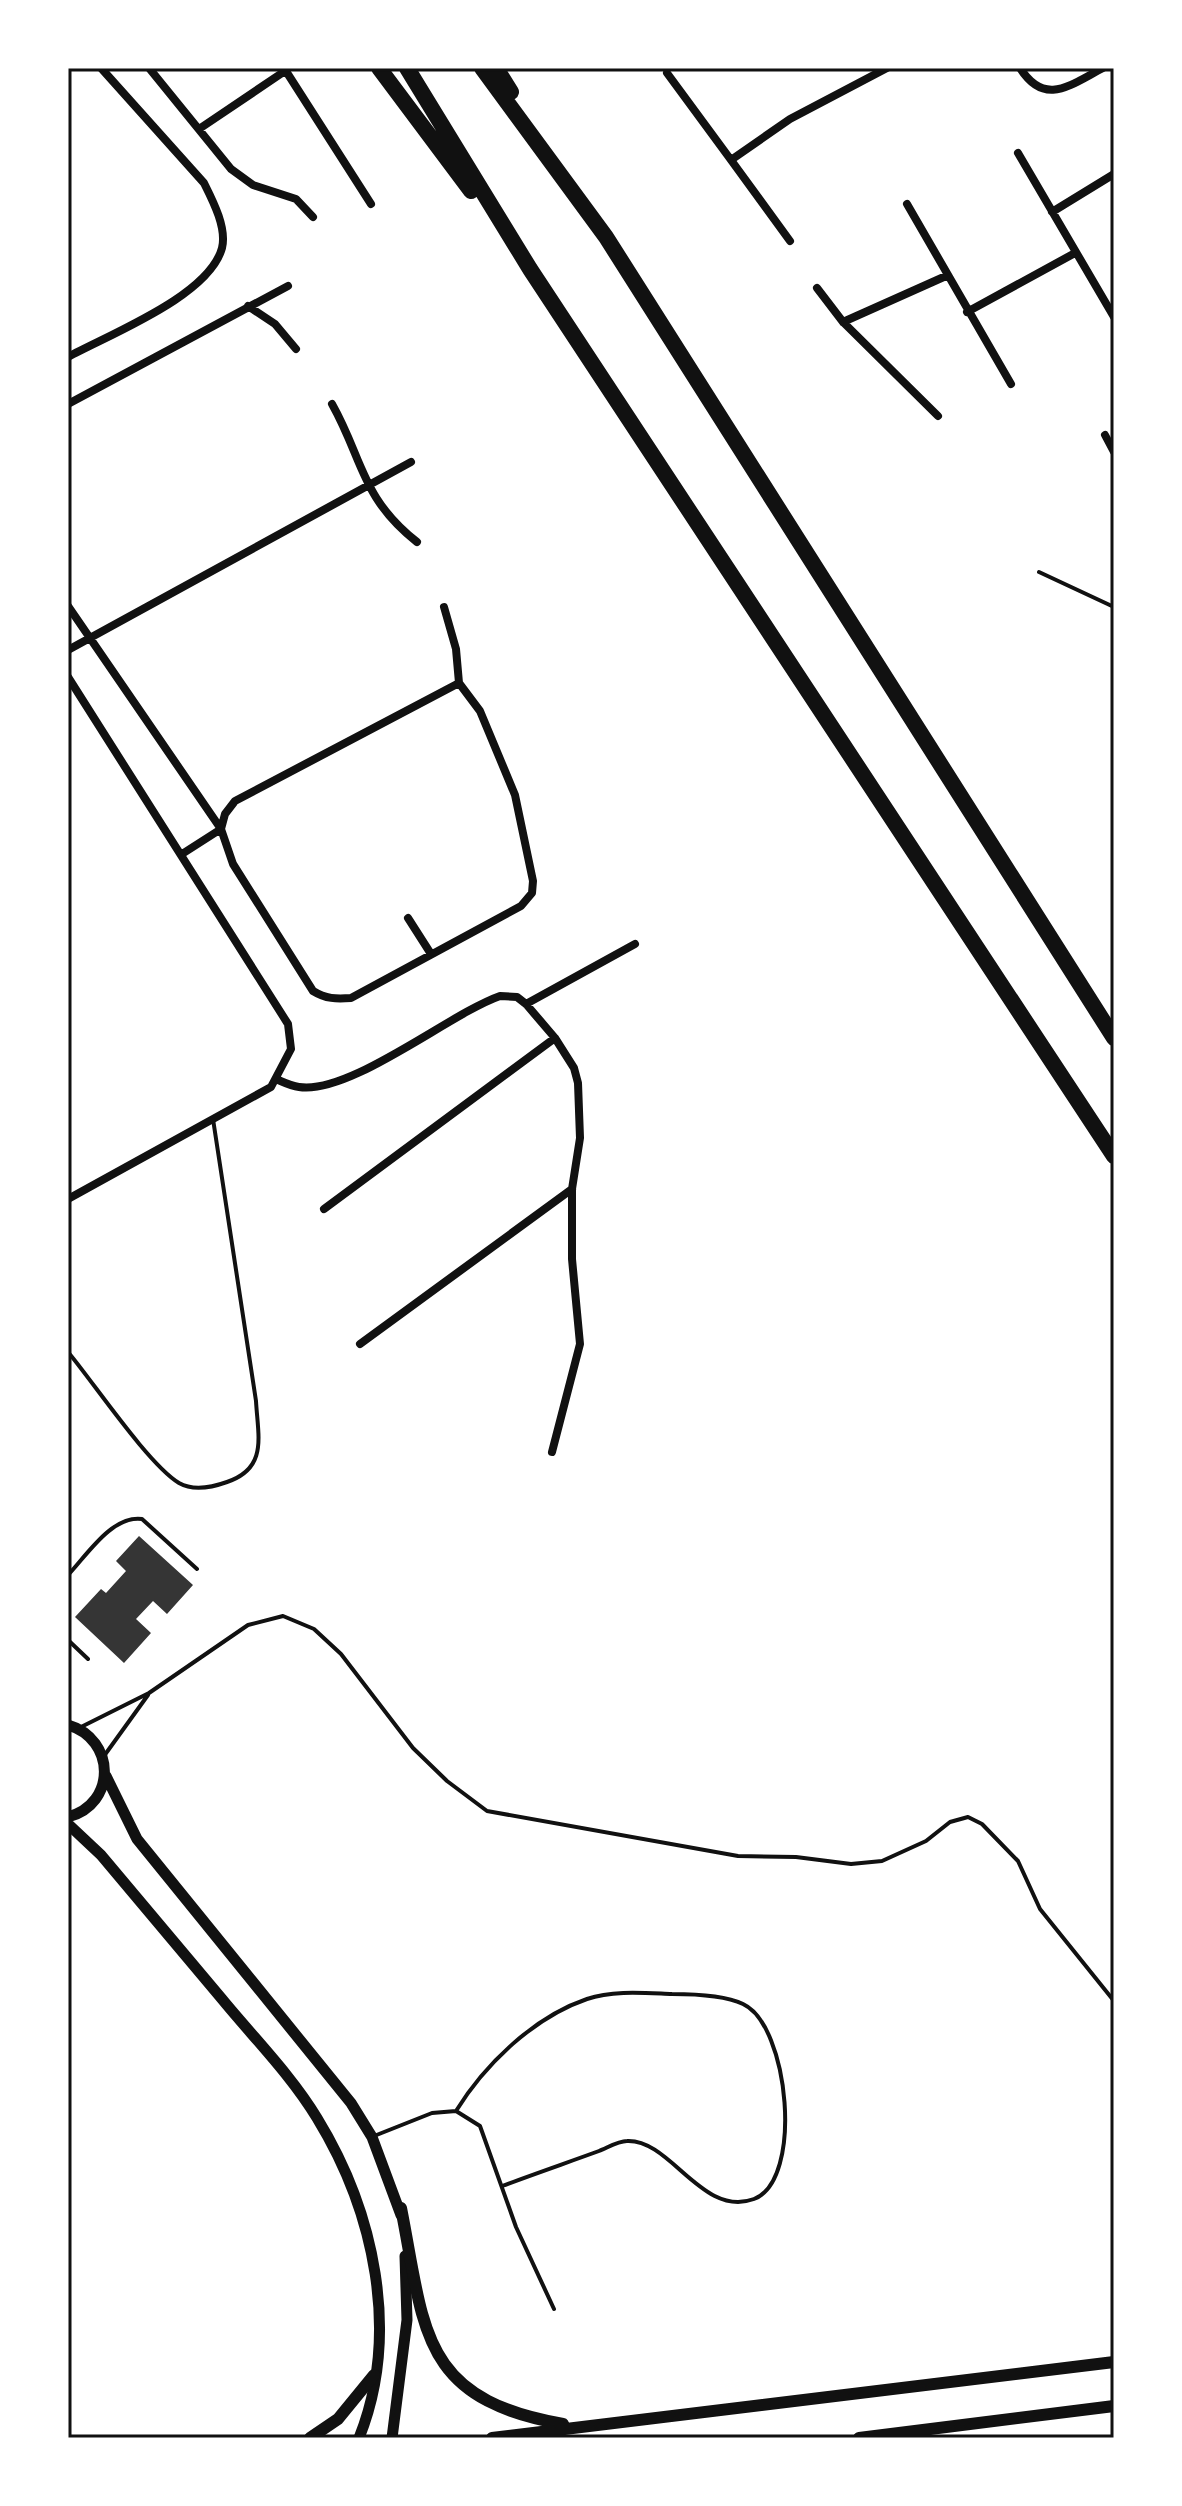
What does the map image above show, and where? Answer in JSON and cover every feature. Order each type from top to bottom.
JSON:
[{"type":"highway","points":[[379,68],[530,269]]},
{"type":"highway","points":[[407,68],[530,269],[1114,1156]]},
{"type":"highway","points":[[482,68],[606,237]]},
{"type":"highway","points":[[496,68],[1114,1038]]},
{"type":"main road","points":[[401,2208],[420,2314],[431,2345],[446,2368],[499,2407],[526,2417],[576,2426]]},
{"type":"main road","points":[[492,2438],[1114,2362]]},
{"type":"main road","points":[[310,2438],[338,2419],[374,2375]]},
{"type":"main road","points":[[859,2438],[1114,2406]]},
{"type":"street","points":[[68,357],[184,294],[211,271],[223,246],[214,203],[204,183],[101,68]]},
{"type":"street","points":[[149,68],[231,169],[253,185],[296,199],[313,217]]},
{"type":"street","points":[[731,160],[790,119],[887,68]]},
{"type":"street","points":[[1020,68],[1030,84],[1047,91],[1074,83],[1103,68]]},
{"type":"street","points":[[199,129],[285,69],[371,204]]},
{"type":"street","points":[[667,73],[790,241]]},
{"type":"street","points":[[1018,153],[1114,317]]},
{"type":"street","points":[[1052,212],[1114,174]]},
{"type":"street","points":[[907,204],[1011,384]]},
{"type":"street","points":[[967,312],[1075,253]]},
{"type":"street","points":[[843,322],[946,276]]},
{"type":"street","points":[[68,404],[288,286]]},
{"type":"street","points":[[817,288],[843,322],[938,416]]},
{"type":"street","points":[[248,306],[275,324],[296,349]]},
{"type":"street","points":[[332,404],[368,487],[390,520],[417,542]]},
{"type":"street","points":[[1105,435],[1114,452]]},
{"type":"street","points":[[68,650],[411,462]]},
{"type":"street","points":[[68,606],[221,829],[233,864],[313,991],[323,998],[351,998],[521,906],[532,893],[533,881],[515,795],[480,711],[459,683],[456,649],[444,607]]},
{"type":"street","points":[[68,677],[288,1024],[291,1049],[271,1087],[68,1199]]},
{"type":"street","points":[[182,854],[221,829],[225,814],[235,801],[459,683]]},
{"type":"street","points":[[408,918],[431,954]]},
{"type":"street","points":[[526,1004],[635,944]]},
{"type":"street","points":[[276,1079],[299,1087],[316,1087],[351,1076],[493,998],[509,996],[526,1004],[555,1038],[574,1068],[578,1083],[580,1138],[572,1189],[572,1259],[579,1357],[552,1452]]},
{"type":"street","points":[[324,1209],[555,1038]]},
{"type":"street","points":[[360,1344],[572,1189]]},
{"type":"street","points":[[74,1727],[98,1745],[104,1756],[106,1776],[137,1839],[331,2075],[372,2137],[401,2208],[407,2320],[392,2438]]},
{"type":"street","points":[[68,1817],[84,1811],[95,1802],[106,1776]]},
{"type":"street","points":[[68,1824],[101,1855],[286,2076],[329,2139],[355,2195],[373,2255],[379,2308],[374,2375],[359,2438]]},
{"type":"lane","points":[[1039,572],[1114,607]]},
{"type":"lane","points":[[68,1352],[138,1440],[179,1482],[200,1488],[214,1486],[250,1471],[255,1464],[258,1447],[256,1401],[213,1119]]},
{"type":"lane","points":[[68,1575],[119,1522],[132,1517],[142,1519],[197,1569]]},
{"type":"lane","points":[[74,1727],[149,1693],[248,1625],[283,1616],[314,1629],[341,1654],[413,1748],[447,1781],[487,1811],[738,1856],[796,1857],[851,1864],[882,1861],[926,1841],[950,1822],[968,1817],[982,1824],[1018,1861],[1040,1909],[1114,2001]]},
{"type":"lane","points":[[68,1640],[88,1659]]},
{"type":"lane","points":[[104,1756],[149,1693]]},
{"type":"lane","points":[[456,2111],[500,2056],[541,2024],[588,1999],[630,1993],[688,1994],[744,2004],[766,2026],[779,2059],[786,2108],[781,2156],[772,2185],[754,2199],[729,2200],[705,2191],[649,2146],[627,2141],[502,2186]]},
{"type":"lane","points":[[372,2137],[432,2113],[456,2111],[480,2126],[516,2227],[554,2309]]},
{"type":"building","points":[[139,1536],[193,1585],[167,1614],[153,1601],[136,1619],[151,1633],[124,1663],[75,1617],[101,1589],[106,1593],[126,1571],[116,1561]]}]
